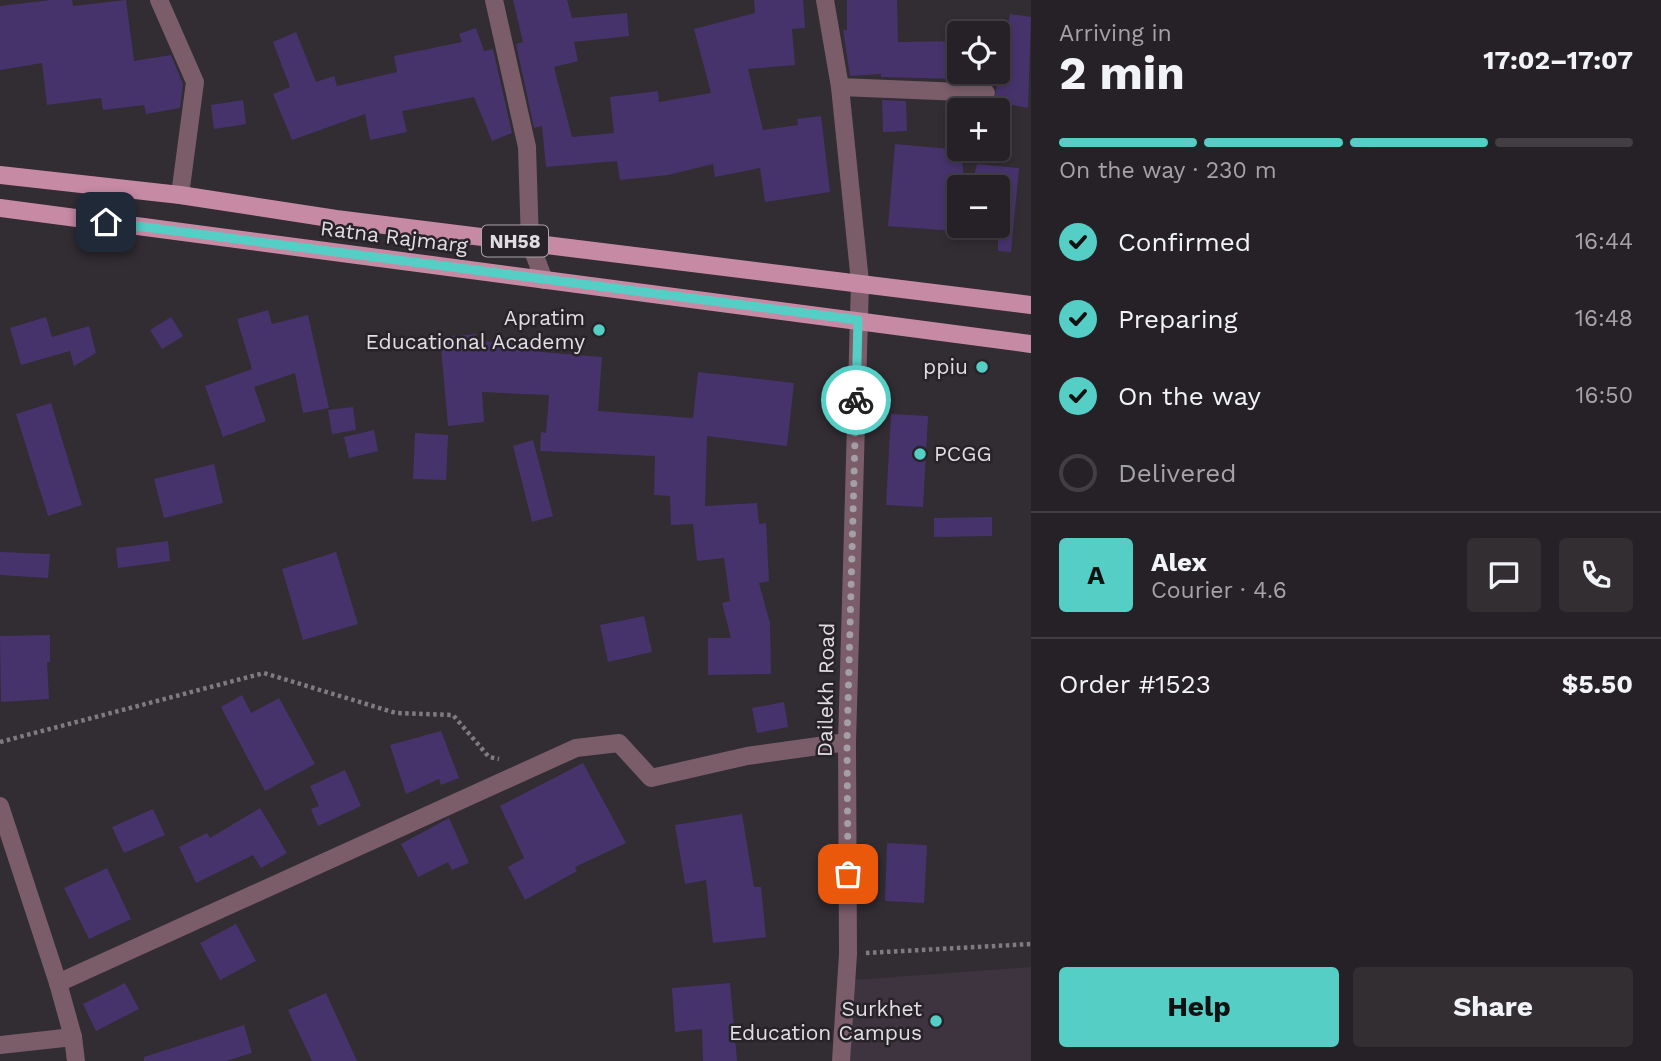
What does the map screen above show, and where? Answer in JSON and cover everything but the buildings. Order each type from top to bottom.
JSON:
[{"type":"main road","name":"Ratna Rajmarg","points":[[0,175],[180,195],[336,219],[1031,305]]},
{"type":"main road","name":"Ratna Rajmarg","points":[[0,208],[1031,344]]},
{"type":"street","points":[[159,0],[195,82],[180,195]]},
{"type":"street","points":[[494,0],[527,147],[530,243],[544,280]]},
{"type":"street","name":"Dailekh Road","points":[[825,0],[840,87],[860,282],[847,742],[848,954],[841,1061]]},
{"type":"street","points":[[840,87],[986,93]]},
{"type":"street","points":[[58,983],[576,748],[619,743],[651,778],[747,756],[847,742]]},
{"type":"street","points":[[0,806],[6,838],[58,983],[73,1037],[76,1061]]},
{"type":"street","points":[[0,1045],[73,1037]]},
{"type":"path","points":[[0,742],[264,673],[396,713],[453,715],[489,757],[534,768]]},
{"type":"path","points":[[848,954],[1031,944]]},
{"type":"shaded area","name":"Surkhet Education Campus","points":[[1031,967],[1031,1061],[842,1061],[839,981]]},
{"type":"way so far","points":[[848,874],[847,742],[856,400]]},
{"type":"place","name":"Apratim Educational Academy","points":[[599,330]]},
{"type":"place","name":"ppiu","points":[[982,367]]},
{"type":"place","name":"PCGG","points":[[920,454]]},
{"type":"place","name":"Surkhet Education Campus","points":[[936,1021]]},
{"type":"route","points":[[106,222],[858,320],[856,400]]}]
